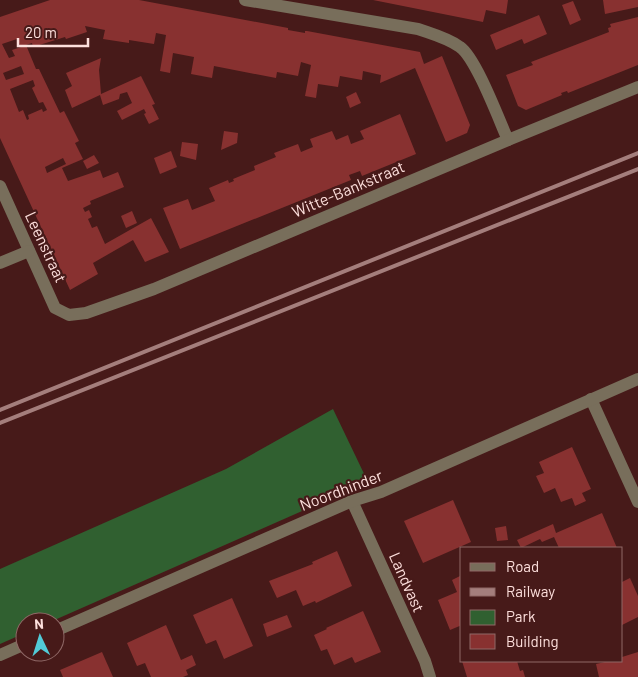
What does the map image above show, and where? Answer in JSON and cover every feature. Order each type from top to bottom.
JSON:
[{"type":"street","points":[[245,0],[418,29],[442,37],[462,48],[473,62],[508,140]]},
{"type":"street","name":"Witte-Bankstraat","points":[[69,315],[86,312],[154,289],[638,87]]},
{"type":"street","name":"Leenstraat","points":[[0,186],[55,308],[69,315]]},
{"type":"street","points":[[0,263],[30,251]]},
{"type":"street","name":"Noordhinder","points":[[65,627],[352,501],[381,492],[638,379]]},
{"type":"street","points":[[591,400],[638,502]]},
{"type":"street","name":"Landvast","points":[[352,501],[425,661],[430,677]]},
{"type":"street","points":[[0,655],[15,648]]},
{"type":"green space","points":[[333,409],[368,482],[65,615],[65,612],[15,612],[15,637],[0,644],[0,569],[226,469]]},
{"type":"building","points":[[50,0],[139,0],[288,28],[288,30],[305,33],[307,31],[420,52],[424,64],[442,56],[470,125],[467,133],[446,142],[415,68],[380,83],[381,75],[363,71],[362,80],[340,76],[338,87],[318,84],[316,98],[305,96],[311,65],[301,62],[298,76],[277,72],[276,78],[214,66],[212,78],[191,74],[194,57],[173,53],[170,73],[160,71],[166,35],[156,33],[154,44],[129,40],[129,43],[103,39],[105,30],[85,26],[87,32],[66,39],[65,37],[33,47],[32,43],[26,45],[36,69],[39,69],[60,113],[64,111],[79,141],[75,143],[83,159],[62,168],[68,181],[100,170],[103,178],[118,172],[124,187],[90,201],[91,204],[83,208],[85,212],[89,210],[92,217],[88,219],[92,228],[97,226],[105,244],[151,218],[169,252],[145,262],[133,240],[93,263],[98,274],[70,290],[0,138],[0,17]],"holes":[[[17,39],[21,47],[12,50],[15,56],[9,58],[2,44]],[[21,66],[24,74],[6,80],[3,73]],[[33,80],[35,86],[32,88],[39,103],[43,102],[47,110],[43,112],[42,109],[28,115],[29,119],[27,120],[23,110],[19,112],[10,89]],[[63,158],[66,164],[47,173],[45,167]]]},
{"type":"building","points":[[373,0],[508,0],[506,14],[486,10],[483,22]]},
{"type":"building","points":[[603,0],[638,0],[638,7],[605,14]]},
{"type":"building","points":[[573,1],[581,20],[570,25],[562,5]]},
{"type":"building","points":[[539,15],[547,34],[524,44],[522,39],[496,50],[490,35]]},
{"type":"building","points":[[638,17],[638,65],[568,93],[567,91],[561,93],[562,95],[526,110],[518,106],[506,75],[533,65],[531,62],[609,32],[610,24]]},
{"type":"building","points":[[101,58],[99,70],[101,94],[141,76],[155,104],[152,105],[159,119],[149,124],[144,114],[146,113],[144,109],[122,120],[117,111],[132,103],[127,92],[120,94],[119,99],[103,105],[100,95],[72,108],[65,90],[72,86],[66,73]]},
{"type":"building","points":[[356,92],[361,103],[350,108],[346,97]]},
{"type":"building","points":[[400,114],[416,154],[362,176],[360,171],[349,175],[351,180],[180,249],[163,208],[188,199],[192,210],[215,201],[209,188],[228,180],[229,183],[234,181],[233,179],[255,170],[254,166],[276,157],[274,153],[298,144],[301,152],[313,147],[310,139],[332,131],[336,140],[348,135],[351,144],[364,139],[360,131]]},
{"type":"building","points":[[224,131],[238,133],[237,143],[221,150]]},
{"type":"building","points":[[182,142],[198,144],[196,160],[180,156]]},
{"type":"building","points":[[171,151],[177,167],[160,174],[154,158]]},
{"type":"building","points":[[94,155],[99,163],[87,169],[83,161]]},
{"type":"building","points":[[132,211],[137,223],[126,228],[121,216]]},
{"type":"building","points":[[572,447],[591,489],[582,493],[586,501],[575,506],[572,498],[561,502],[555,488],[544,493],[536,476],[544,473],[539,462]]},
{"type":"building","points":[[453,500],[471,542],[423,563],[404,521]]},
{"type":"building","points":[[602,513],[617,547],[559,547],[554,537],[542,542],[540,539],[520,547],[517,540],[553,524],[556,533]]},
{"type":"building","points":[[506,526],[508,540],[497,541],[495,528]]},
{"type":"building","points":[[337,551],[352,586],[316,603],[315,601],[303,606],[296,590],[277,598],[269,581],[313,564],[312,562]]},
{"type":"building","points":[[460,576],[460,626],[450,630],[438,600],[457,592],[452,580]]},
{"type":"building","points":[[630,578],[638,596],[638,617],[623,624],[623,582]]},
{"type":"building","points":[[232,598],[253,646],[224,659],[216,640],[206,644],[193,615]]},
{"type":"building","points":[[363,611],[381,652],[355,663],[352,657],[334,665],[327,649],[321,651],[314,635]]},
{"type":"building","points":[[287,615],[292,627],[267,637],[263,624]]},
{"type":"building","points":[[166,625],[181,660],[192,655],[196,665],[186,670],[188,675],[183,677],[151,677],[145,663],[137,666],[127,643]]},
{"type":"building","points":[[102,652],[113,677],[63,677],[60,670]]},
{"type":"building","points":[[638,652],[638,677],[599,677],[596,664],[623,662],[623,657]]},
{"type":"building","points":[[462,662],[517,662],[520,671],[523,670],[525,677],[467,677]]},
{"type":"railway","points":[[0,410],[638,153]]},
{"type":"railway","points":[[0,423],[638,169]]}]
